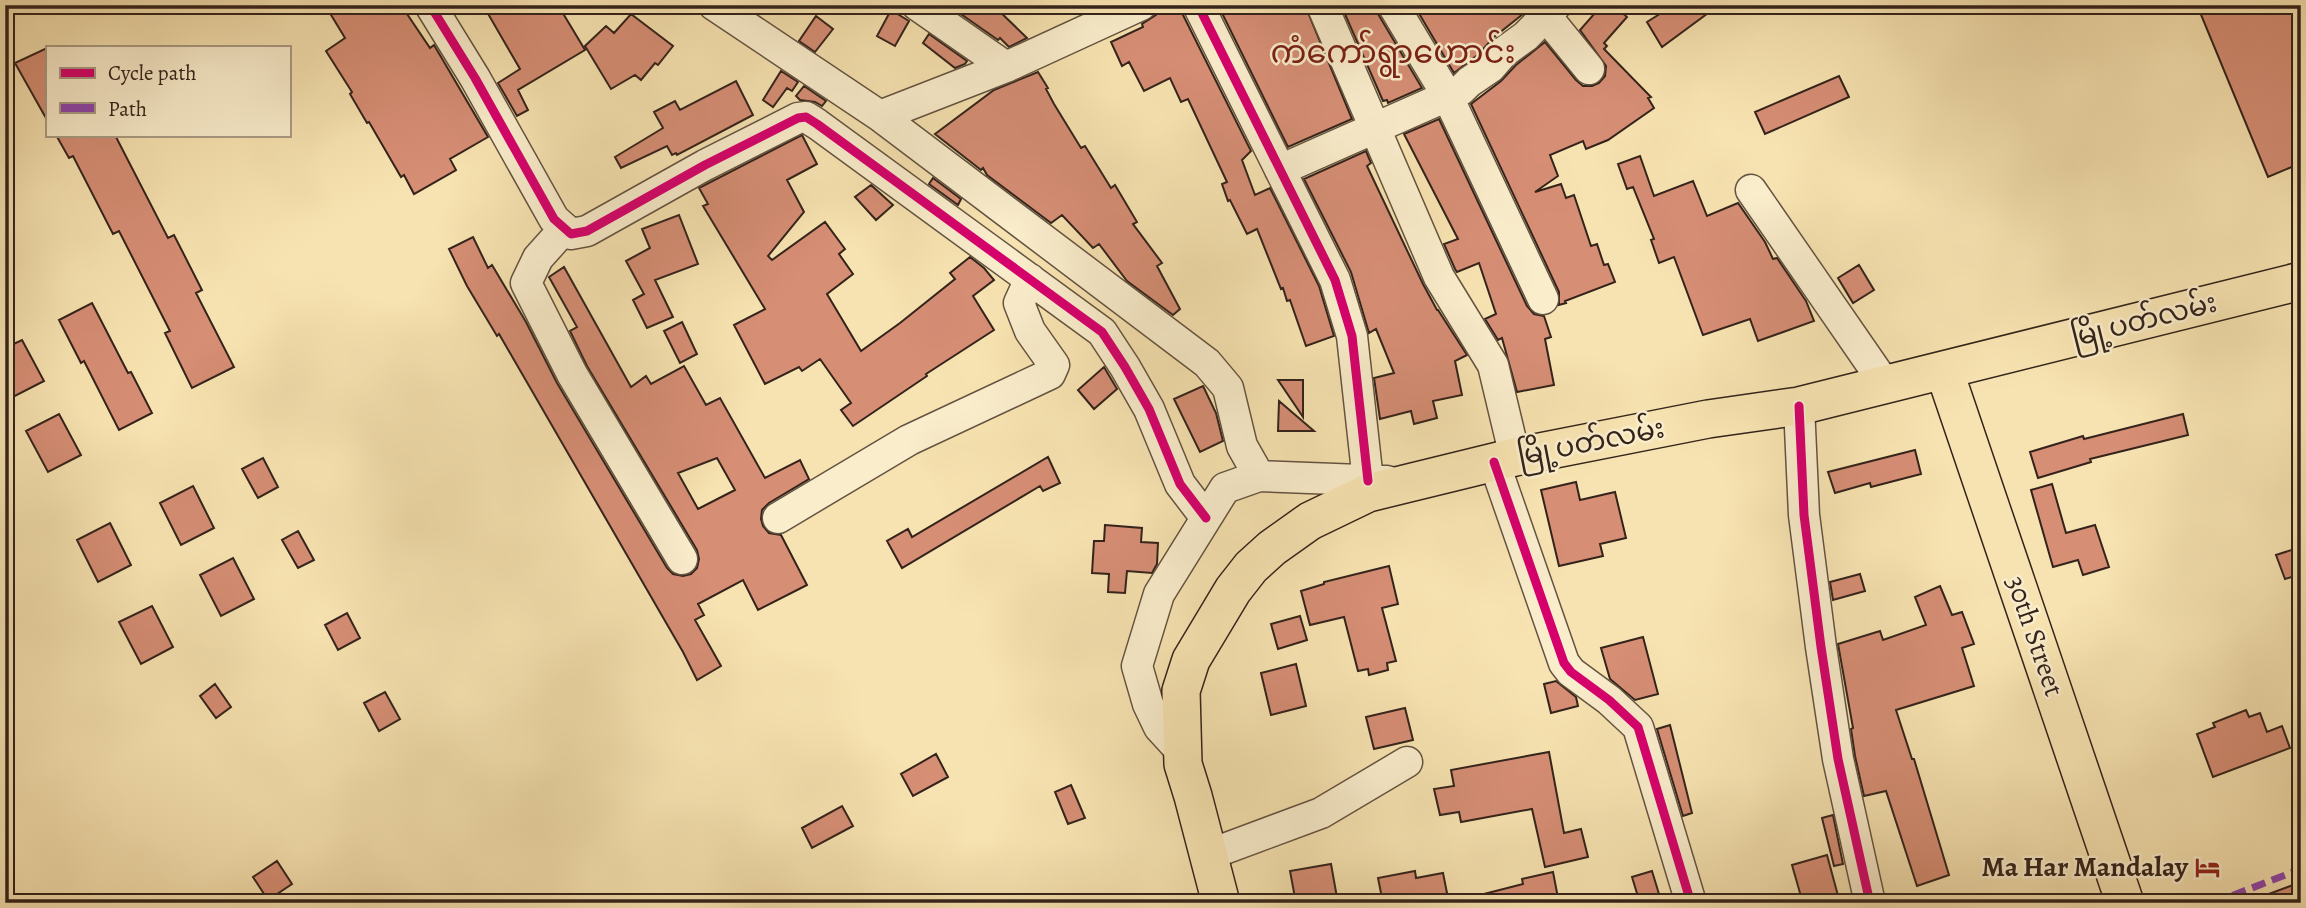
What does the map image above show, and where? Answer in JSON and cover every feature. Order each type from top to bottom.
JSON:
[{"type":"main road","name":"မြို့ပတ်လမ်း","points":[[1221,903],[1194,796],[1182,764],[1181,691],[1191,660],[1233,590],[1272,548],[1310,521],[1368,493],[1504,459],[1708,419],[1798,406],[2301,281]]},
{"type":"main road","name":"30th Street","points":[[1944,370],[2126,903]]},
{"type":"street","points":[[430,5],[475,78],[554,219],[571,234],[587,231],[705,165],[798,118],[806,117],[1102,332],[1149,410],[1180,484],[1206,518]]},
{"type":"street","points":[[715,5],[880,116],[1207,363],[1228,388],[1242,446],[1259,476]]},
{"type":"street","points":[[917,5],[1006,66]]},
{"type":"street","points":[[880,116],[1006,66],[1141,5]]},
{"type":"street","points":[[1198,5],[1335,280],[1352,336],[1368,481]]},
{"type":"street","points":[[1322,5],[1439,278],[1493,365],[1504,459],[1564,663],[1571,672],[1609,700],[1638,727],[1690,903]]},
{"type":"street","points":[[1393,5],[1448,97],[1543,299]]},
{"type":"street","points":[[1280,170],[1448,97],[1491,67],[1547,9],[1589,69]]},
{"type":"street","points":[[1751,190],[1885,384]]},
{"type":"street","points":[[565,229],[538,258],[526,283],[572,374],[682,559]]},
{"type":"street","points":[[778,517],[909,440],[1050,374],[1054,365],[1030,331],[1018,303],[1030,279]]},
{"type":"street","points":[[1798,406],[1804,515],[1823,659],[1838,759],[1871,903]]},
{"type":"street","points":[[1181,751],[1158,727],[1137,666],[1159,594],[1225,488],[1259,476],[1411,482]]},
{"type":"street","points":[[1208,855],[1321,813],[1407,762]]},
{"type":"building","points":[[325,5],[401,5],[430,48],[434,45],[488,137],[450,159],[456,170],[414,194],[369,122],[367,123],[350,94],[352,92],[326,51],[345,38]]},
{"type":"building","points":[[483,5],[558,5],[585,50],[518,90],[528,110],[517,116],[498,83],[520,69]]},
{"type":"building","points":[[948,5],[993,5],[1027,38],[1009,47],[1000,38],[998,40]]},
{"type":"building","points":[[1158,5],[1181,5],[1182,13],[1251,151],[1242,160],[1255,195],[1270,188],[1319,286],[1334,336],[1306,346],[1290,300],[1287,301],[1283,288],[1281,289],[1257,229],[1247,234],[1230,200],[1228,201],[1222,184],[1227,182],[1188,99],[1181,102],[1170,78],[1144,91],[1129,62],[1122,66],[1111,42],[1143,27],[1142,24],[1156,15]]},
{"type":"building","points":[[1218,5],[1305,5],[1352,119],[1288,147]]},
{"type":"building","points":[[1341,5],[1376,5],[1378,14],[1422,88],[1388,103],[1387,100],[1383,101]]},
{"type":"building","points":[[1414,5],[1520,5],[1523,14],[1454,73]]},
{"type":"building","points":[[1602,5],[1614,5],[1627,17],[1604,43],[1607,46],[1604,49],[1651,97],[1648,98],[1654,108],[1608,140],[1586,149],[1583,141],[1550,155],[1558,176],[1535,192],[1561,184],[1566,198],[1574,195],[1591,246],[1597,244],[1604,265],[1608,264],[1615,282],[1559,305],[1559,292],[1471,104],[1545,42],[1583,86],[1599,83],[1605,76],[1606,66],[1580,30]]},
{"type":"building","points":[[1674,5],[1719,5],[1662,47],[1647,22]]},
{"type":"building","points":[[2197,5],[2296,5],[2301,18],[2301,163],[2268,177]]},
{"type":"building","points":[[891,10],[909,21],[895,46],[877,36]]},
{"type":"building","points":[[631,14],[673,46],[641,80],[635,75],[611,89],[585,46],[606,26],[614,33]]},
{"type":"building","points":[[816,16],[833,29],[815,52],[799,41]]},
{"type":"building","points":[[929,34],[967,61],[965,64],[955,68],[923,43]]},
{"type":"building","points":[[46,48],[46,118],[15,63]]},
{"type":"building","points":[[781,71],[798,82],[792,91],[787,88],[773,107],[763,100]]},
{"type":"building","points":[[1038,72],[1081,148],[1085,146],[1111,188],[1115,185],[1137,222],[1133,224],[1162,263],[1157,266],[1180,309],[1173,315],[1127,281],[1099,244],[1093,248],[1062,215],[1051,223],[987,175],[983,168],[981,170],[935,134],[994,90]]},
{"type":"building","points":[[1839,76],[1849,97],[1765,134],[1755,112]]},
{"type":"building","points":[[736,81],[753,115],[677,155],[672,155],[667,146],[621,168],[615,157],[663,128],[654,112],[675,101],[680,110]]},
{"type":"building","points":[[804,86],[826,101],[822,106],[800,100],[796,96]]},
{"type":"building","points":[[1439,119],[1527,306],[1534,314],[1544,316],[1551,337],[1545,339],[1554,385],[1517,392],[1502,338],[1498,340],[1485,319],[1496,314],[1479,263],[1457,272],[1444,244],[1458,239],[1404,134]]},
{"type":"building","points":[[802,135],[817,164],[787,180],[804,212],[768,256],[772,260],[825,222],[845,249],[839,254],[853,274],[827,294],[861,351],[955,279],[950,273],[970,257],[994,280],[973,296],[994,330],[853,426],[841,410],[851,403],[820,359],[802,371],[799,367],[765,384],[734,325],[765,309],[703,206],[708,204],[699,188]]},
{"type":"building","points":[[57,136],[116,136],[168,238],[174,235],[202,290],[196,293],[234,367],[192,388],[165,333],[170,331],[119,231],[113,234],[73,156],[69,158]]},
{"type":"building","points":[[1366,151],[1371,163],[1367,166],[1423,284],[1467,355],[1455,361],[1462,395],[1433,401],[1437,418],[1414,424],[1411,411],[1380,419],[1374,378],[1394,373],[1376,329],[1369,333],[1351,272],[1304,179]]},
{"type":"building","points":[[1640,156],[1654,196],[1693,181],[1707,216],[1738,203],[1765,242],[1773,259],[1777,258],[1806,301],[1814,321],[1758,341],[1750,319],[1703,335],[1674,257],[1659,263],[1651,240],[1654,239],[1633,187],[1627,189],[1618,164]]},
{"type":"building","points":[[933,178],[961,199],[958,205],[929,184]]},
{"type":"building","points":[[871,185],[893,205],[876,220],[855,197]]},
{"type":"building","points":[[679,215],[698,264],[655,280],[673,317],[647,328],[633,300],[644,294],[626,261],[650,248],[642,229]]},
{"type":"building","points":[[473,237],[488,268],[492,265],[526,322],[557,383],[673,574],[691,574],[697,568],[697,550],[587,366],[570,331],[577,327],[549,277],[564,267],[631,387],[646,376],[651,384],[684,366],[706,405],[720,398],[765,478],[800,460],[809,479],[769,503],[762,510],[761,519],[769,533],[781,535],[807,585],[758,610],[743,580],[698,604],[704,615],[695,620],[721,666],[697,680],[499,334],[497,336],[467,286],[449,249]],"holes":[[[717,458],[735,490],[698,509],[678,473]]]},
{"type":"building","points":[[1859,265],[1874,290],[1853,303],[1838,278]]},
{"type":"building","points":[[92,303],[152,413],[119,430],[84,361],[81,363],[59,320]]},
{"type":"building","points":[[682,322],[697,354],[680,363],[664,331]]},
{"type":"building","points":[[22,340],[44,381],[11,398],[5,387],[5,348]]},
{"type":"building","points":[[1104,367],[1117,389],[1094,409],[1078,390]]},
{"type":"building","points":[[1278,380],[1303,380],[1303,417]]},
{"type":"building","points":[[1203,386],[1216,413],[1223,441],[1200,452],[1174,399]]},
{"type":"building","points":[[1279,401],[1314,431],[1278,431]]},
{"type":"building","points":[[59,414],[81,455],[48,472],[26,431]]},
{"type":"building","points":[[2183,414],[2188,435],[2090,459],[2091,462],[2038,478],[2030,452],[2083,436],[2084,439]]},
{"type":"building","points":[[1915,450],[1921,474],[1871,487],[1870,483],[1835,493],[1828,472]]},
{"type":"building","points":[[1048,457],[1060,483],[1043,491],[1040,486],[902,568],[887,541],[908,529],[912,537]]},
{"type":"building","points":[[263,458],[278,487],[258,498],[242,469]]},
{"type":"building","points":[[1576,482],[1580,500],[1615,492],[1626,538],[1600,544],[1603,556],[1559,566],[1541,490]]},
{"type":"building","points":[[2052,484],[2066,533],[2095,525],[2109,567],[2083,575],[2078,560],[2053,567],[2031,490]]},
{"type":"building","points":[[193,486],[214,528],[181,545],[160,503]]},
{"type":"building","points":[[110,523],[131,565],[98,582],[77,540]]},
{"type":"building","points":[[1105,525],[1142,528],[1141,542],[1158,543],[1157,564],[1152,573],[1127,571],[1125,593],[1108,592],[1109,574],[1092,573],[1094,541],[1104,541]]},
{"type":"building","points":[[298,531],[314,560],[298,568],[282,540]]},
{"type":"building","points":[[2301,547],[2301,574],[2285,579],[2276,555]]},
{"type":"building","points":[[233,558],[254,599],[221,616],[200,575]]},
{"type":"building","points":[[1389,566],[1398,604],[1382,608],[1396,661],[1387,663],[1388,670],[1369,675],[1368,669],[1358,671],[1344,617],[1310,625],[1301,591],[1324,582]]},
{"type":"building","points":[[1860,574],[1865,591],[1833,600],[1830,582]]},
{"type":"building","points":[[1940,586],[1952,615],[1962,612],[1974,644],[1962,648],[1974,686],[1896,710],[1914,759],[1949,875],[1917,886],[1886,791],[1864,796],[1855,756],[1853,728],[1838,644],[1880,631],[1883,640],[1926,625],[1915,597]]},
{"type":"building","points":[[152,606],[173,647],[141,664],[119,622]]},
{"type":"building","points":[[347,613],[360,638],[338,650],[325,625]]},
{"type":"building","points":[[1300,616],[1307,640],[1278,649],[1271,624]]},
{"type":"building","points":[[1643,637],[1658,694],[1635,700],[1610,679],[1601,648]]},
{"type":"building","points":[[1296,664],[1306,706],[1271,715],[1261,673]]},
{"type":"building","points":[[1556,681],[1576,697],[1578,706],[1551,713],[1544,684]]},
{"type":"building","points":[[215,684],[231,707],[216,718],[200,696]]},
{"type":"building","points":[[385,692],[400,719],[379,731],[364,703]]},
{"type":"building","points":[[1405,708],[1413,740],[1374,749],[1366,717]]},
{"type":"building","points":[[2246,710],[2249,717],[2260,713],[2267,732],[2282,726],[2290,748],[2213,777],[2197,734],[2215,727],[2213,723]]},
{"type":"building","points":[[1670,725],[1692,813],[1683,816],[1657,729]]},
{"type":"building","points":[[1549,752],[1564,833],[1581,829],[1588,857],[1545,867],[1532,809],[1461,822],[1459,812],[1440,815],[1434,789],[1454,786],[1451,770]]},
{"type":"building","points":[[936,754],[948,777],[913,796],[901,774]]},
{"type":"building","points":[[1071,785],[1085,818],[1068,824],[1055,792]]},
{"type":"building","points":[[842,806],[853,826],[812,848],[802,828]]},
{"type":"building","points":[[1833,815],[1843,864],[1834,866],[1822,818]]},
{"type":"building","points":[[1827,855],[1840,903],[1816,903],[1814,896],[1802,900],[1792,865]]},
{"type":"building","points":[[277,861],[292,884],[268,900],[253,877]]},
{"type":"building","points":[[1331,864],[1338,903],[1296,903],[1290,871]]},
{"type":"building","points":[[1415,871],[1416,878],[1443,873],[1449,903],[1383,903],[1378,878]]},
{"type":"building","points":[[1652,871],[1659,894],[1639,900],[1632,877]]},
{"type":"building","points":[[1553,872],[1559,903],[1477,903],[1476,896],[1523,884],[1522,879]]},
{"type":"building","points":[[2301,882],[2301,903],[2250,903],[2250,901]]},
{"type":"marked path","points":[[2213,903],[2301,869]]},
{"type":"cycle path","points":[[430,5],[475,78],[554,219],[571,234],[587,231],[705,165],[798,118],[806,117],[817,124],[1102,332],[1149,409],[1180,484],[1206,518]]},
{"type":"cycle path","points":[[1198,5],[1335,280],[1352,336],[1368,481]]},
{"type":"cycle path","points":[[1799,406],[1804,515],[1821,647],[1838,759],[1870,903]]},
{"type":"cycle path","points":[[1494,462],[1564,663],[1571,672],[1609,700],[1638,727],[1691,903]]},
{"type":"place","name":"Ma Har Mandalay","points":[[2208,867]]},
{"type":"district","name":"ကံကော်ရွာဟောင်း","points":[[1393,52]]}]
